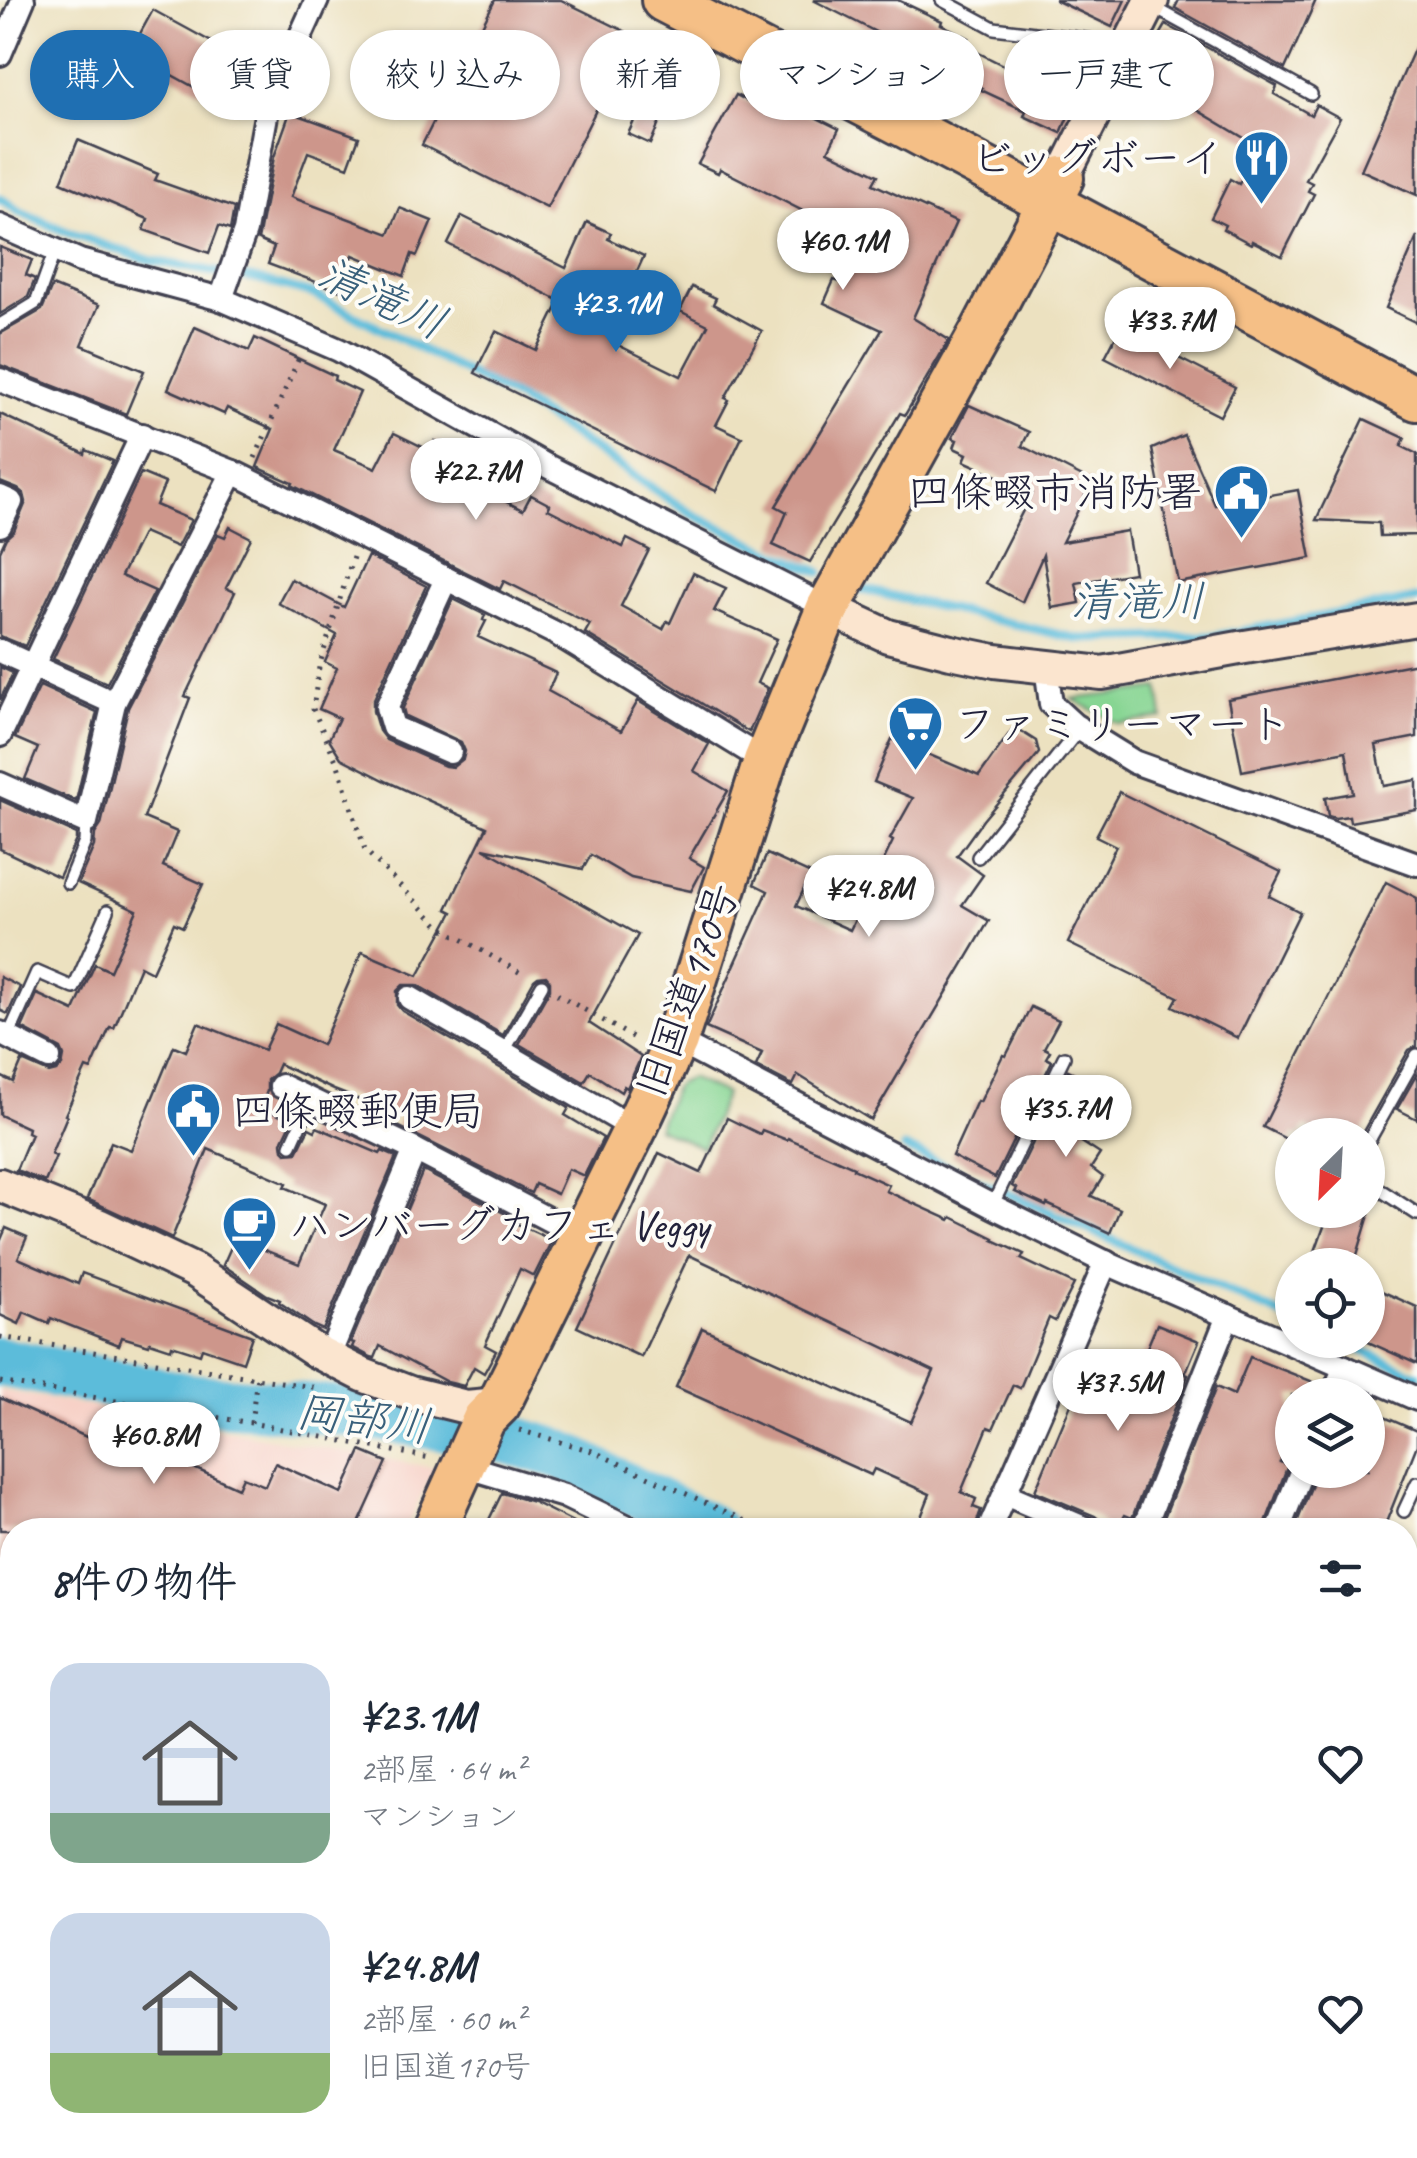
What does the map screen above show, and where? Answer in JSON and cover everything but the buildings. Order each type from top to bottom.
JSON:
[{"type":"highway","points":[[663,0],[1417,370]]},
{"type":"highway","points":[[718,0],[1417,399]]},
{"type":"highway","name":"旧国道170号","points":[[440,1518],[672,1049],[765,760],[828,608],[1056,191]]},
{"type":"street","points":[[0,54],[23,0]]},
{"type":"street","points":[[222,296],[245,231],[267,110],[317,0]]},
{"type":"street","points":[[1137,30],[1150,3]]},
{"type":"street","points":[[1056,191],[1092,120]]},
{"type":"street","points":[[0,226],[80,261],[222,296],[339,350],[547,466],[888,636],[995,660],[1102,673],[1417,619]]},
{"type":"street","points":[[0,380],[239,475],[558,635],[765,760]]},
{"type":"street","points":[[0,735],[142,436]]},
{"type":"street","points":[[0,784],[86,822],[114,702],[239,475]]},
{"type":"street","points":[[0,497],[11,502],[0,525]]},
{"type":"street","points":[[446,579],[388,708],[393,727],[450,752]]},
{"type":"street","points":[[0,651],[114,702]]},
{"type":"street","points":[[1046,666],[1051,704],[1080,728],[1134,762],[1417,864]]},
{"type":"street","points":[[410,998],[634,1129]]},
{"type":"street","points":[[4,1035],[50,1058]]},
{"type":"street","points":[[672,1049],[997,1195],[1106,1262],[1417,1398]]},
{"type":"street","points":[[281,1086],[582,1237]]},
{"type":"street","points":[[325,1373],[415,1150]]},
{"type":"street","points":[[0,1186],[98,1224],[195,1271],[325,1373],[363,1375],[410,1393],[492,1411]]},
{"type":"street","points":[[994,1518],[1106,1262]]},
{"type":"street","points":[[1148,1518],[1228,1316]]},
{"type":"street","points":[[1340,1378],[1345,1367]]},
{"type":"street","points":[[464,1466],[564,1496],[609,1518]]},
{"type":"street","points":[[1283,1518],[1295,1488]]},
{"type":"street","points":[[1005,1494],[1061,1518]]},
{"type":"lane","points":[[942,0],[994,28],[1011,30]]},
{"type":"lane","points":[[1150,3],[1311,94]]},
{"type":"lane","points":[[0,325],[36,303],[55,250]]},
{"type":"lane","points":[[978,856],[1080,728]]},
{"type":"lane","points":[[68,883],[85,842],[86,822]]},
{"type":"lane","points":[[4,1035],[37,972],[74,988],[108,911]]},
{"type":"lane","points":[[504,1053],[542,985]]},
{"type":"lane","points":[[1382,1118],[1417,1055]]},
{"type":"lane","points":[[997,1195],[1064,1057]]},
{"type":"lane","points":[[291,1145],[311,1100]]},
{"type":"lane","points":[[1385,1193],[1417,1214]]},
{"type":"lane","points":[[1404,1511],[1417,1483]]},
{"type":"path","points":[[239,475],[297,362]]},
{"type":"path","points":[[359,535],[319,668],[313,710],[338,765],[365,850],[441,927],[542,985],[672,1049]]},
{"type":"path","points":[[0,1337],[257,1377],[325,1373]]},
{"type":"path","points":[[250,1423],[257,1377]]},
{"type":"path","points":[[0,1382],[250,1423],[464,1466]]},
{"type":"path","points":[[492,1411],[592,1450],[740,1518]]},
{"type":"shaded area","points":[[0,1390],[435,1468],[411,1518],[0,1518]]},
{"type":"green space","points":[[1159,688],[1163,718],[1119,724],[1072,699]]},
{"type":"green space","points":[[690,1078],[725,1094],[703,1148],[657,1128],[675,1085]]},
{"type":"waterway","name":"清滝川","points":[[0,198],[18,211],[74,235],[152,261],[255,279],[313,294],[518,399],[690,513],[820,572]]},
{"type":"waterway","name":"清滝川","points":[[861,589],[1078,639],[1215,636],[1417,599]]},
{"type":"waterway","points":[[905,1148],[1275,1312]]},
{"type":"waterway","points":[[1379,1358],[1417,1375]]},
{"type":"waterway","name":"岡部川","points":[[0,1362],[189,1398],[352,1412],[487,1433],[559,1454],[687,1518]]},
{"type":"place","name":"ビッグボーイ","points":[[1262,206]]},
{"type":"place","name":"四條畷市消防署","points":[[1241,540]]},
{"type":"place","name":"ファミリーマート","points":[[915,772]]},
{"type":"place","name":"四條畷郵便局","points":[[193,1159]]},
{"type":"place","name":"ハンバーグカフェ Veggy","points":[[250,1273]]}]
